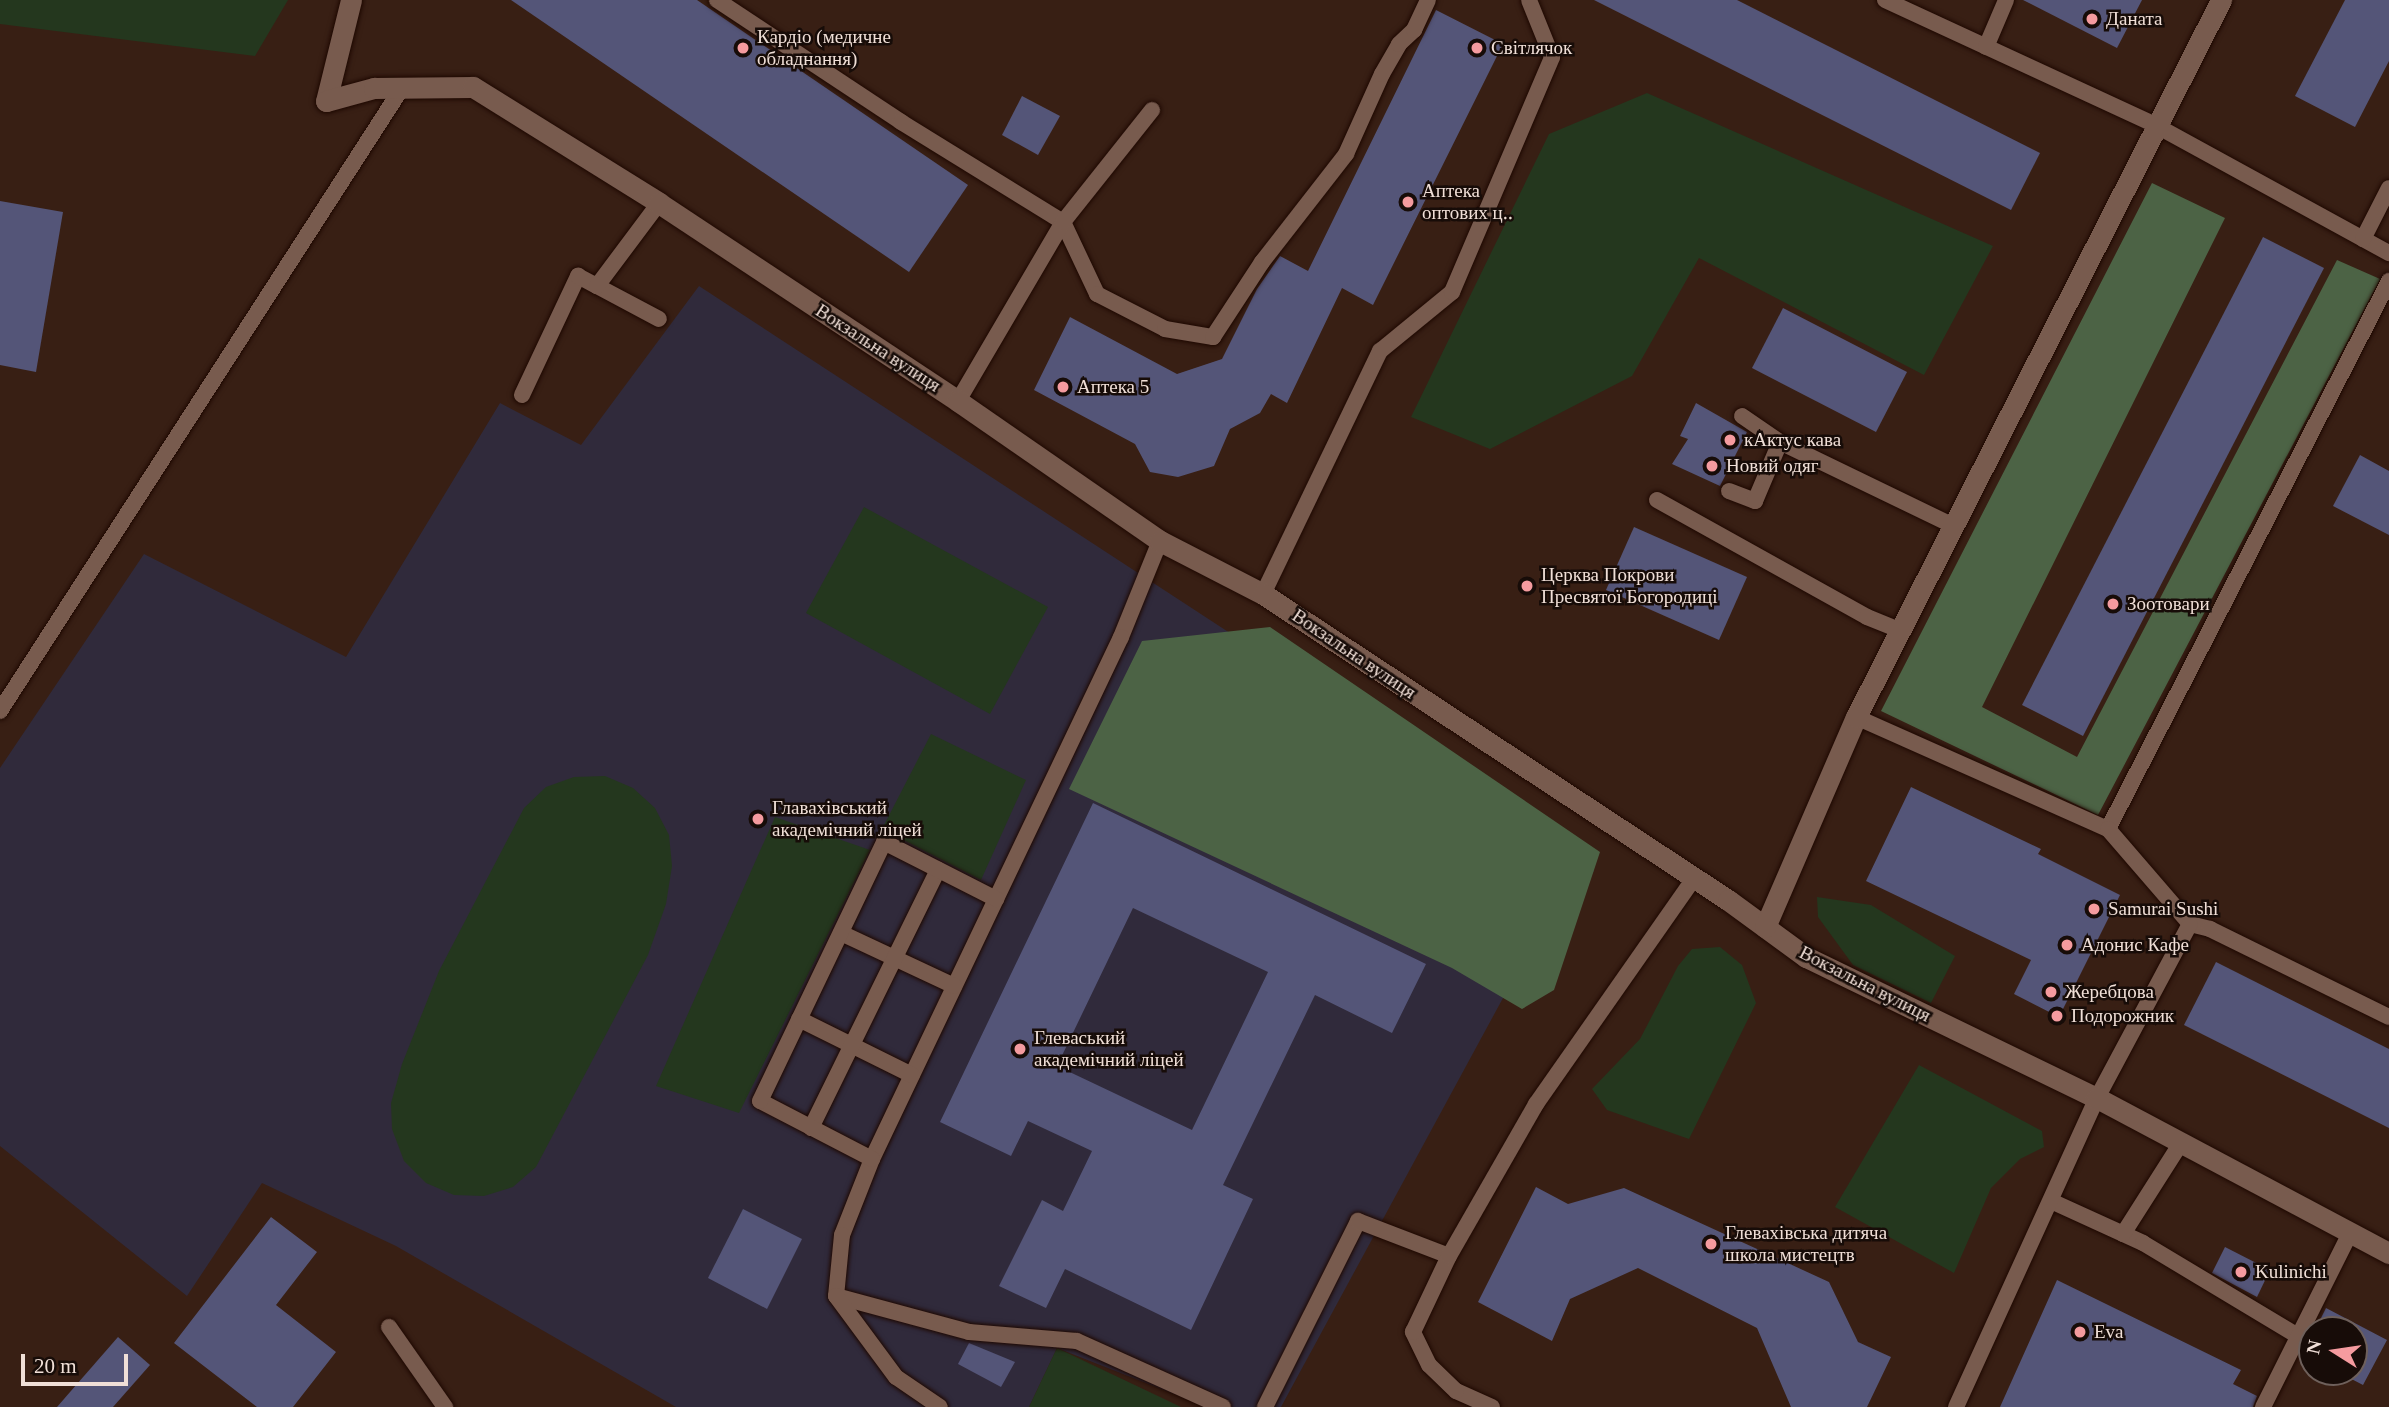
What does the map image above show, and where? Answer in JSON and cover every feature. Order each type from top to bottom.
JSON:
[{"type":"street","name":"Вокзальна вулиця","points":[[351,0],[326,101],[374,88],[474,87],[659,203],[958,401],[1160,541],[1263,594],[1765,927],[1806,957],[2097,1098],[2389,1253]]},
{"type":"street","points":[[1765,927],[1856,717],[2155,125],[2221,0]]},
{"type":"lane","points":[[717,0],[901,122],[1063,222],[1097,294],[1165,329],[1213,337],[1262,262],[1346,154],[1382,74],[1399,44],[1414,30],[1428,0]]},
{"type":"lane","points":[[1263,594],[1380,351],[1452,292],[1552,57],[1529,0]]},
{"type":"lane","points":[[1885,0],[2155,125],[2389,253]]},
{"type":"lane","points":[[1986,47],[2006,0]]},
{"type":"lane","points":[[0,711],[402,88]]},
{"type":"lane","points":[[958,401],[1063,222],[1152,110]]},
{"type":"lane","points":[[2363,239],[2389,188]]},
{"type":"lane","points":[[597,286],[659,203]]},
{"type":"lane","points":[[522,395],[578,276],[659,319]]},
{"type":"lane","points":[[2108,829],[2389,281]]},
{"type":"lane","points":[[1742,416],[1780,442],[1952,525]]},
{"type":"lane","points":[[1729,491],[1755,500],[1780,442]]},
{"type":"lane","points":[[1657,500],[1867,617],[1900,630]]},
{"type":"lane","points":[[940,1407],[896,1377],[836,1296],[842,1236],[872,1159],[1121,636],[1160,541]]},
{"type":"lane","points":[[1856,717],[2108,829],[2190,924],[2210,929],[2389,1017]]},
{"type":"lane","points":[[872,1159],[760,1101],[799,1019],[884,842],[996,899]]},
{"type":"lane","points":[[811,1128],[938,870]]},
{"type":"lane","points":[[1492,1407],[1456,1391],[1429,1365],[1413,1332],[1448,1256],[1536,1104],[1693,880]]},
{"type":"lane","points":[[1956,1407],[2097,1098],[2190,924]]},
{"type":"lane","points":[[841,933],[954,986]]},
{"type":"lane","points":[[799,1019],[912,1074]]},
{"type":"lane","points":[[2123,1234],[2181,1143]]},
{"type":"lane","points":[[2051,1201],[2123,1234],[2296,1335]]},
{"type":"lane","points":[[1265,1407],[1358,1221],[1448,1256]]},
{"type":"lane","points":[[2263,1407],[2296,1335],[2350,1233]]},
{"type":"lane","points":[[836,1296],[969,1332],[1077,1341],[1223,1407]]},
{"type":"lane","points":[[389,1327],[445,1407]]},
{"type":"shaded area","name":"Главахівський академічний ліцей","points":[[699,286],[1594,871],[1541,928],[1281,1407],[1207,1407],[1057,1348],[1029,1407],[676,1407],[396,1246],[262,1183],[187,1296],[0,1146],[0,768],[144,554],[346,657],[500,403],[581,445]]},
{"type":"green space","points":[[0,0],[288,0],[255,56],[0,24]]},
{"type":"green space","points":[[1647,93],[1993,246],[1924,375],[1699,258],[1632,376],[1490,449],[1411,417],[1549,134]]},
{"type":"green space","points":[[2152,183],[2225,218],[1982,707],[2077,757],[2337,260],[2380,279],[2098,815],[1881,711]]},
{"type":"green space","points":[[864,507],[1048,607],[990,714],[806,613]]},
{"type":"green space","points":[[1270,627],[1600,852],[1554,990],[1522,1009],[1452,968],[1069,789],[1142,641]]},
{"type":"green space","points":[[931,734],[1026,780],[981,880],[882,829]]},
{"type":"green space","points":[[605,776],[633,788],[655,808],[669,835],[672,866],[666,904],[648,955],[536,1167],[513,1187],[484,1196],[454,1195],[426,1183],[404,1161],[392,1129],[391,1103],[402,1064],[439,971],[524,808],[546,787],[574,777]]},
{"type":"green space","points":[[775,817],[870,850],[739,1113],[656,1086]]},
{"type":"green space","points":[[1817,897],[1871,905],[1955,956],[1931,1003],[1853,965],[1818,917]]},
{"type":"green space","points":[[1720,947],[1742,965],[1756,1003],[1689,1139],[1607,1110],[1592,1089],[1640,1039],[1678,966],[1692,949]]},
{"type":"green space","points":[[1919,1065],[2042,1131],[2044,1147],[2020,1159],[1991,1188],[1954,1273],[1835,1207]]},
{"type":"green space","points":[[1057,1348],[1181,1407],[1029,1407]]},
{"type":"building","points":[[511,0],[697,0],[968,185],[909,272]]},
{"type":"building","points":[[1594,0],[1737,0],[2040,153],[2011,210]]},
{"type":"building","points":[[2023,0],[2142,0],[2117,48]]},
{"type":"building","points":[[2345,0],[2389,0],[2389,61],[2355,127],[2295,96]]},
{"type":"building","points":[[1436,10],[1503,44],[1373,305],[1342,288],[1287,403],[1271,394],[1260,413],[1230,429],[1214,466],[1178,477],[1150,472],[1135,444],[1034,390],[1070,317],[1177,374],[1222,359],[1257,289],[1280,256],[1308,271]]},
{"type":"building","points":[[1022,96],[1060,116],[1038,155],[1002,135]]},
{"type":"building","points":[[0,201],[63,212],[36,372],[0,365]]},
{"type":"building","points":[[2263,237],[2324,268],[2083,736],[2022,705]]},
{"type":"building","points":[[1783,308],[1907,372],[1876,432],[1752,368]]},
{"type":"building","points":[[1696,403],[1747,432],[1720,486],[1672,464],[1688,439],[1680,436]]},
{"type":"building","points":[[2360,455],[2389,471],[2389,535],[2333,506]]},
{"type":"building","points":[[1634,527],[1747,577],[1719,640],[1606,590]]},
{"type":"building","points":[[1911,787],[2041,849],[2038,854],[2120,895],[2059,1017],[2014,994],[2031,960],[1866,881]]},
{"type":"building","name":"Глеваський академічний ліцей","points":[[1093,803],[1426,964],[1392,1033],[1315,995],[1223,1185],[1253,1199],[1191,1330],[1065,1269],[1046,1308],[999,1286],[1042,1200],[1063,1211],[1092,1151],[1028,1121],[1011,1156],[940,1122]],"holes":[[[1133,908],[1268,972],[1192,1130],[1057,1066]]]},
{"type":"building","points":[[2216,962],[2389,1049],[2389,1128],[2184,1025]]},
{"type":"building","points":[[1536,1187],[1568,1204],[1624,1188],[1829,1282],[1858,1342],[1891,1357],[1867,1407],[1791,1407],[1757,1328],[1638,1268],[1570,1299],[1552,1341],[1478,1302]]},
{"type":"building","points":[[743,1209],[802,1239],[767,1309],[708,1278]]},
{"type":"building","points":[[271,1217],[317,1252],[276,1305],[336,1352],[293,1407],[257,1407],[174,1343]]},
{"type":"building","name":"Kulinichi","points":[[2225,1247],[2270,1270],[2257,1297],[2212,1273]]},
{"type":"building","points":[[2057,1280],[2241,1370],[2233,1384],[2257,1396],[2253,1407],[2000,1407]]},
{"type":"building","points":[[2326,1308],[2341,1316],[2322,1316]]},
{"type":"building","points":[[2368,1330],[2387,1340],[2368,1376]]},
{"type":"building","points":[[118,1337],[150,1365],[113,1407],[57,1407]]},
{"type":"building","points":[[969,1343],[1015,1362],[1001,1387],[958,1364]]},
{"type":"place","name":"Даната","points":[[2092,19]]},
{"type":"place","name":"Кардіо (медичне обладнання)","points":[[743,48]]},
{"type":"place","name":"Світлячок","points":[[1477,48]]},
{"type":"place","name":"Аптека оптових ц‥","points":[[1408,202]]},
{"type":"place","name":"Аптека 5","points":[[1063,387]]},
{"type":"place","name":"кАктус кава","points":[[1730,440]]},
{"type":"place","name":"Новий одяг","points":[[1712,466]]},
{"type":"place","name":"Церква Покрови Пресвятої Богородиці","points":[[1527,586]]},
{"type":"place","name":"Зоотовари","points":[[2113,604]]},
{"type":"place","name":"Главахівський академічний ліцей","points":[[758,819]]},
{"type":"place","name":"Samurai Sushi","points":[[2094,909]]},
{"type":"place","name":"Адонис Кафе","points":[[2067,945]]},
{"type":"place","name":"Жеребцова","points":[[2051,992]]},
{"type":"place","name":"Подорожник","points":[[2057,1016]]},
{"type":"place","name":"Глеваський академічний ліцей","points":[[1020,1049]]},
{"type":"place","name":"Глевахівська дитяча школа мистецтв","points":[[1711,1244]]},
{"type":"place","name":"Kulinichi","points":[[2241,1272]]},
{"type":"place","name":"Eva","points":[[2080,1332]]}]
